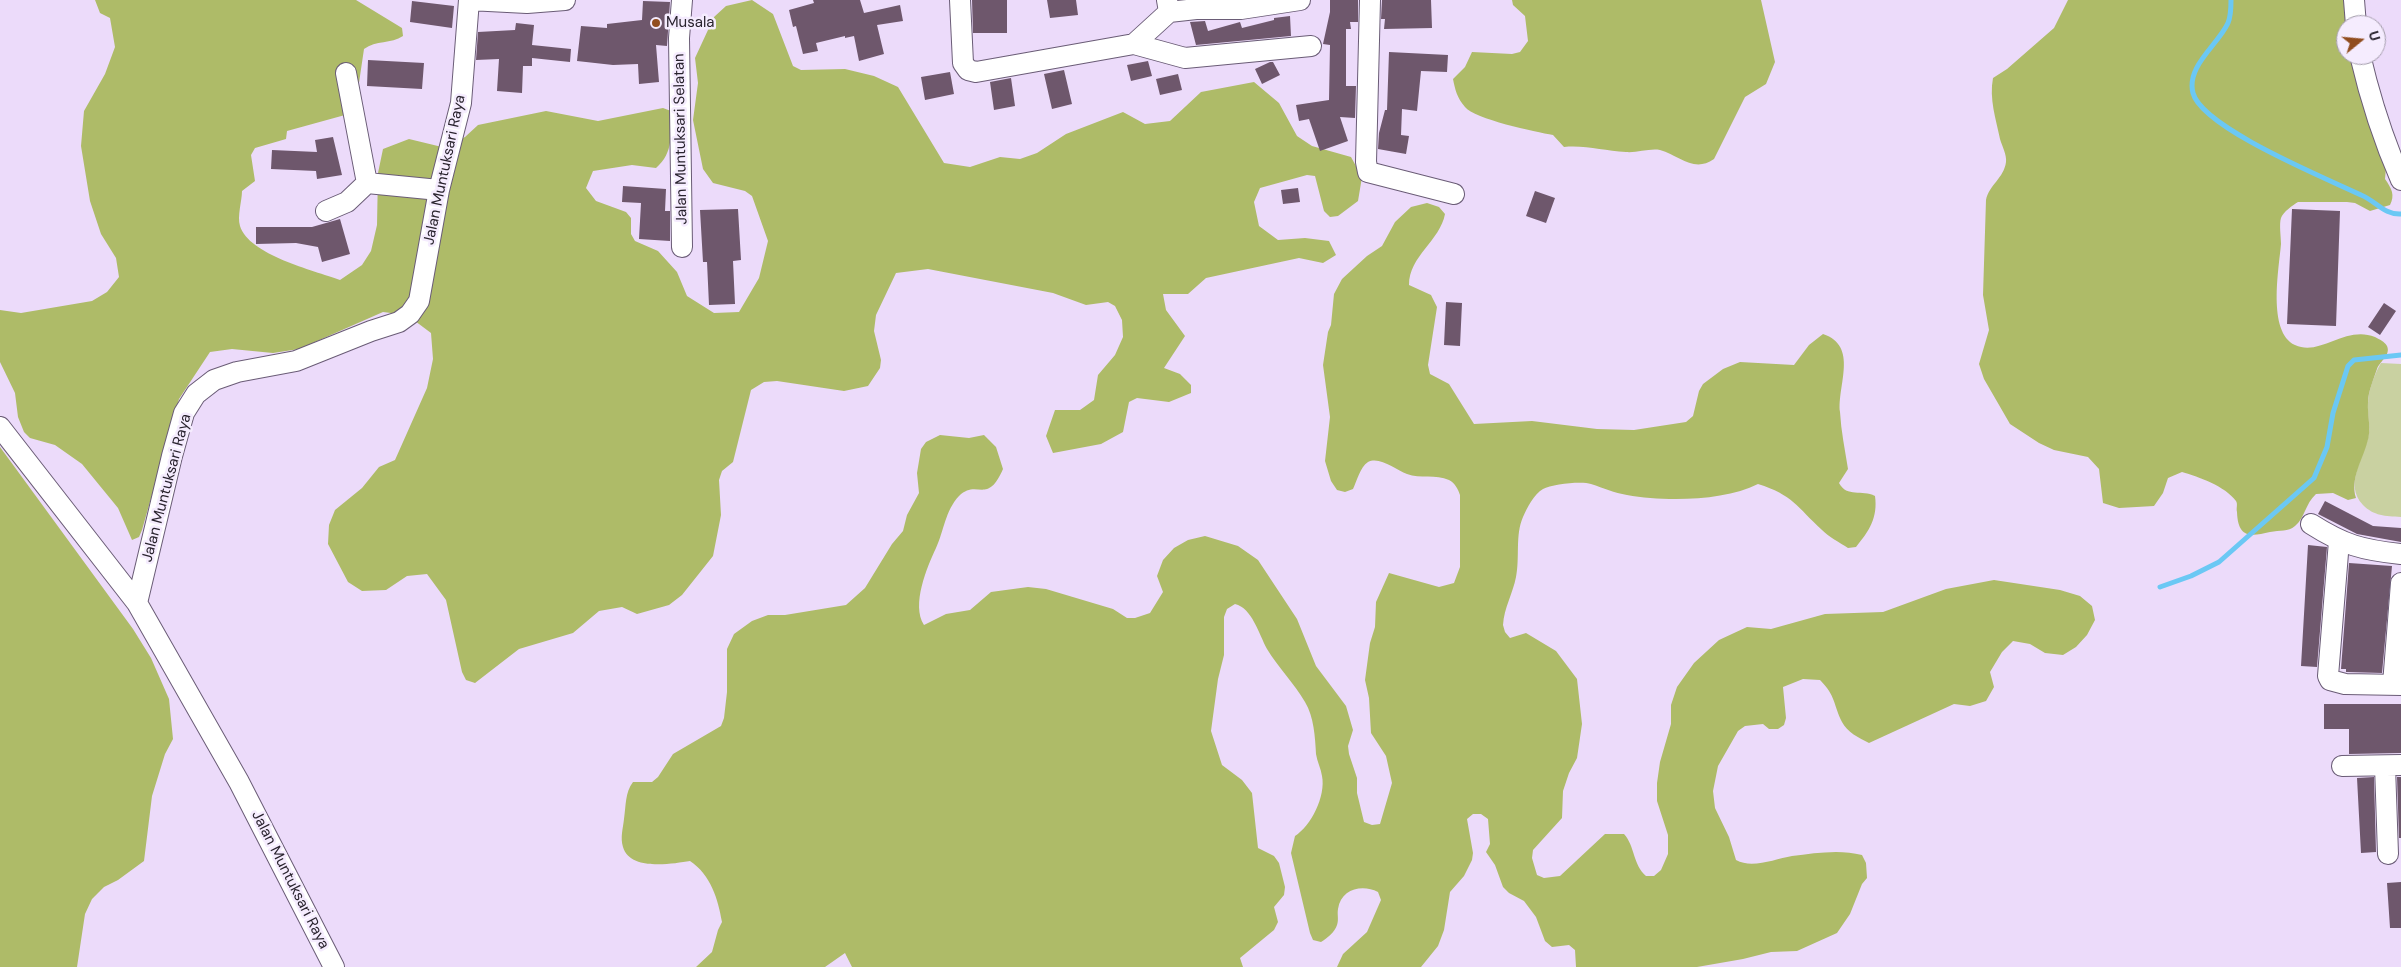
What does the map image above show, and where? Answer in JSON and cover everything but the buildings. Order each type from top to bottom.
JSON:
[{"type":"street","name":"Jalan Muntuksari Raya","points":[[334,967],[239,782],[137,603],[172,456],[184,413],[196,394],[214,380],[237,372],[296,361],[371,330],[399,322],[410,314],[419,301],[439,190],[461,103],[469,0],[527,3],[565,0]]},
{"type":"street","name":"Jalan Muntuksari Selatan","points":[[682,0],[680,38],[682,248]]},
{"type":"street","points":[[960,0],[963,63],[968,70],[976,72],[1134,44],[1185,58],[1311,46]]},
{"type":"street","points":[[1134,44],[1168,6],[1196,9],[1241,9],[1300,0]]},
{"type":"street","points":[[1370,0],[1366,162],[1368,172],[1454,194]]},
{"type":"street","points":[[2354,0],[2355,15]]},
{"type":"street","points":[[2362,65],[2372,106],[2401,180]]},
{"type":"street","points":[[346,73],[367,183]]},
{"type":"street","points":[[326,211],[347,202],[367,183],[439,190]]},
{"type":"street","points":[[0,427],[137,603]]},
{"type":"street","points":[[2311,524],[2339,541],[2373,551],[2401,554]]},
{"type":"street","points":[[2339,541],[2328,676],[2330,680],[2345,684],[2397,684],[2401,583]]},
{"type":"street","points":[[2342,766],[2393,766],[2388,854]]},
{"type":"green space","points":[[95,0],[356,0],[402,28],[403,36],[394,40],[373,44],[364,49],[356,103],[345,115],[287,131],[286,139],[255,148],[251,155],[255,181],[242,191],[239,218],[240,226],[246,236],[268,253],[340,280],[362,265],[371,251],[377,225],[378,173],[383,149],[409,139],[442,147],[465,137],[478,125],[546,111],[598,121],[663,108],[671,111],[671,127],[669,149],[662,162],[656,168],[632,165],[593,171],[586,188],[596,201],[626,212],[631,218],[631,234],[635,241],[658,251],[677,272],[687,296],[714,313],[739,312],[759,278],[768,241],[752,196],[745,191],[713,183],[703,169],[693,120],[698,83],[695,58],[714,17],[726,6],[752,0],[773,14],[793,66],[801,70],[845,69],[874,76],[898,87],[944,163],[970,167],[1000,157],[1020,159],[1037,153],[1066,134],[1123,112],[1145,124],[1170,121],[1201,92],[1254,82],[1279,103],[1297,136],[1312,146],[1351,157],[1362,177],[1358,201],[1338,216],[1330,217],[1324,211],[1315,176],[1307,175],[1260,188],[1254,202],[1259,226],[1278,240],[1305,238],[1329,241],[1336,255],[1323,263],[1299,258],[1206,278],[1188,294],[1163,294],[1166,310],[1185,336],[1164,368],[1180,374],[1191,385],[1191,393],[1169,402],[1137,398],[1129,402],[1123,432],[1101,444],[1053,453],[1046,436],[1055,410],[1080,410],[1094,400],[1098,375],[1115,355],[1123,337],[1122,320],[1115,306],[1108,302],[1086,305],[1053,293],[928,269],[896,273],[876,315],[874,331],[881,360],[880,368],[868,386],[844,391],[777,381],[764,382],[751,390],[733,462],[722,471],[719,480],[721,515],[713,556],[682,595],[669,605],[637,614],[622,607],[599,611],[573,633],[519,649],[475,683],[466,680],[462,672],[446,600],[427,574],[407,576],[386,590],[362,591],[348,582],[328,544],[329,525],[335,510],[362,488],[379,467],[395,460],[427,388],[433,359],[431,333],[407,315],[383,312],[299,349],[273,353],[232,349],[210,352],[179,399],[142,530],[139,537],[132,540],[118,508],[82,464],[55,445],[30,438],[24,432],[18,417],[15,393],[0,362],[0,310],[21,313],[92,301],[107,292],[119,277],[116,258],[101,234],[90,201],[81,146],[84,111],[105,74],[115,47],[110,18],[100,13]]},
{"type":"green space","points":[[1512,0],[1761,0],[1775,62],[1766,84],[1745,97],[1714,159],[1707,163],[1693,164],[1660,150],[1630,152],[1564,147],[1553,135],[1506,124],[1471,112],[1462,104],[1457,93],[1453,79],[1465,67],[1472,52],[1512,54],[1520,52],[1528,41],[1525,16],[1513,5]]},
{"type":"green space","points":[[2068,0],[2346,0],[2346,15],[2336,15],[2336,65],[2357,65],[2387,156],[2385,179],[2391,189],[2392,198],[2390,205],[2370,211],[2355,203],[2347,202],[2298,202],[2288,209],[2280,221],[2281,244],[2277,299],[2281,327],[2286,338],[2295,345],[2304,348],[2314,347],[2343,337],[2364,334],[2375,337],[2387,346],[2388,352],[2378,366],[2369,394],[2369,433],[2354,484],[2356,498],[2348,500],[2333,493],[2316,494],[2309,502],[2301,519],[2292,528],[2251,535],[2246,534],[2240,527],[2237,502],[2231,496],[2211,483],[2182,472],[2168,478],[2163,493],[2154,506],[2119,508],[2103,503],[2099,469],[2088,457],[2054,450],[2039,443],[2010,424],[1984,379],[1979,364],[1989,330],[1983,295],[1986,200],[1990,190],[2005,168],[2006,162],[1994,109],[1992,86],[1993,78],[2007,69],[2054,28]]},
{"type":"green space","points":[[1427,203],[1439,207],[1445,214],[1442,224],[1414,265],[1409,285],[1431,295],[1437,307],[1428,365],[1430,374],[1449,384],[1474,424],[1532,421],[1597,429],[1634,430],[1686,422],[1693,416],[1699,391],[1703,384],[1723,369],[1740,362],[1794,365],[1809,345],[1823,334],[1834,340],[1840,348],[1843,357],[1844,368],[1840,412],[1848,469],[1839,483],[1842,488],[1850,492],[1875,496],[1874,518],[1869,530],[1856,547],[1848,548],[1825,533],[1787,497],[1758,484],[1729,494],[1694,499],[1642,497],[1613,492],[1591,484],[1581,483],[1553,486],[1543,489],[1537,494],[1523,517],[1521,524],[1518,539],[1516,577],[1503,625],[1505,632],[1510,638],[1526,633],[1556,651],[1577,679],[1582,724],[1577,758],[1569,773],[1563,791],[1562,818],[1533,850],[1532,858],[1537,875],[1544,878],[1560,876],[1605,834],[1624,834],[1642,872],[1646,876],[1654,876],[1661,870],[1668,854],[1668,835],[1657,801],[1657,783],[1660,762],[1671,724],[1671,705],[1677,687],[1694,663],[1719,640],[1747,627],[1771,629],[1825,614],[1883,612],[1946,589],[1994,580],[2060,590],[2080,596],[2092,606],[2095,620],[2087,635],[2076,647],[2063,655],[2045,653],[2030,644],[2013,641],[2002,652],[1990,672],[1994,687],[1986,701],[1970,706],[1954,704],[1869,743],[1844,726],[1832,696],[1820,680],[1803,679],[1783,687],[1786,718],[1784,725],[1778,729],[1769,729],[1763,724],[1745,726],[1738,731],[1718,766],[1713,791],[1715,808],[1729,837],[1736,860],[1749,864],[1818,853],[1845,852],[1862,855],[1866,863],[1867,878],[1862,884],[1850,914],[1837,933],[1797,951],[1771,952],[1697,967],[1576,967],[1575,950],[1569,945],[1552,947],[1545,941],[1536,917],[1524,901],[1509,893],[1503,887],[1495,865],[1486,852],[1490,844],[1488,819],[1481,814],[1473,814],[1467,819],[1473,853],[1472,860],[1464,876],[1450,892],[1444,930],[1438,946],[1421,967],[1337,967],[1343,954],[1367,932],[1381,900],[1378,892],[1365,888],[1353,890],[1343,897],[1340,902],[1338,923],[1334,930],[1321,942],[1313,940],[1291,853],[1295,836],[1312,818],[1322,792],[1322,776],[1316,754],[1312,721],[1305,702],[1267,649],[1250,616],[1241,606],[1235,604],[1227,609],[1224,617],[1224,655],[1218,679],[1211,731],[1222,765],[1242,780],[1252,793],[1258,848],[1274,856],[1279,863],[1285,887],[1284,895],[1274,907],[1278,922],[1274,930],[1240,958],[1243,967],[852,967],[845,953],[825,967],[696,967],[712,952],[722,922],[716,896],[703,873],[690,861],[652,864],[642,863],[627,855],[622,844],[622,837],[628,790],[633,782],[652,782],[658,777],[673,754],[721,726],[724,718],[727,692],[727,649],[734,634],[752,621],[768,615],[785,615],[846,605],[865,588],[892,544],[903,531],[907,515],[919,493],[917,473],[921,449],[926,442],[940,435],[969,438],[984,435],[996,447],[1003,469],[992,486],[982,490],[971,489],[965,491],[954,502],[928,565],[922,586],[919,607],[920,617],[924,625],[946,614],[970,610],[991,592],[1028,587],[1046,589],[1113,609],[1127,618],[1135,618],[1150,613],[1163,592],[1157,576],[1163,560],[1174,548],[1188,540],[1205,536],[1238,546],[1258,560],[1297,619],[1316,666],[1346,706],[1353,730],[1348,746],[1349,754],[1357,778],[1357,793],[1364,822],[1372,825],[1380,824],[1392,783],[1386,756],[1371,733],[1369,698],[1365,680],[1370,643],[1375,627],[1376,602],[1389,573],[1439,587],[1454,583],[1460,567],[1460,495],[1456,486],[1449,480],[1439,477],[1412,475],[1378,461],[1365,464],[1353,489],[1345,492],[1337,490],[1331,481],[1325,461],[1330,417],[1323,365],[1328,332],[1331,325],[1334,294],[1342,279],[1367,256],[1382,246],[1395,222],[1411,207]]},
{"type":"green space","points":[[2381,363],[2401,364],[2401,517],[2385,516],[2371,511],[2357,497],[2355,488],[2357,470],[2369,433],[2369,393]]},
{"type":"green space","points":[[0,447],[133,629],[151,658],[169,699],[173,739],[165,754],[152,796],[144,861],[118,880],[104,887],[92,899],[85,914],[77,967],[0,967]]},
{"type":"waterway","points":[[2231,0],[2228,23],[2204,56],[2194,74],[2192,83],[2193,93],[2201,107],[2218,121],[2268,151],[2366,198],[2385,210],[2401,214]]},
{"type":"waterway","points":[[2160,587],[2191,576],[2219,562],[2314,478],[2327,447],[2333,413],[2348,366],[2354,360],[2401,355]]},
{"type":"place","name":"Musala","points":[[656,23]]}]
